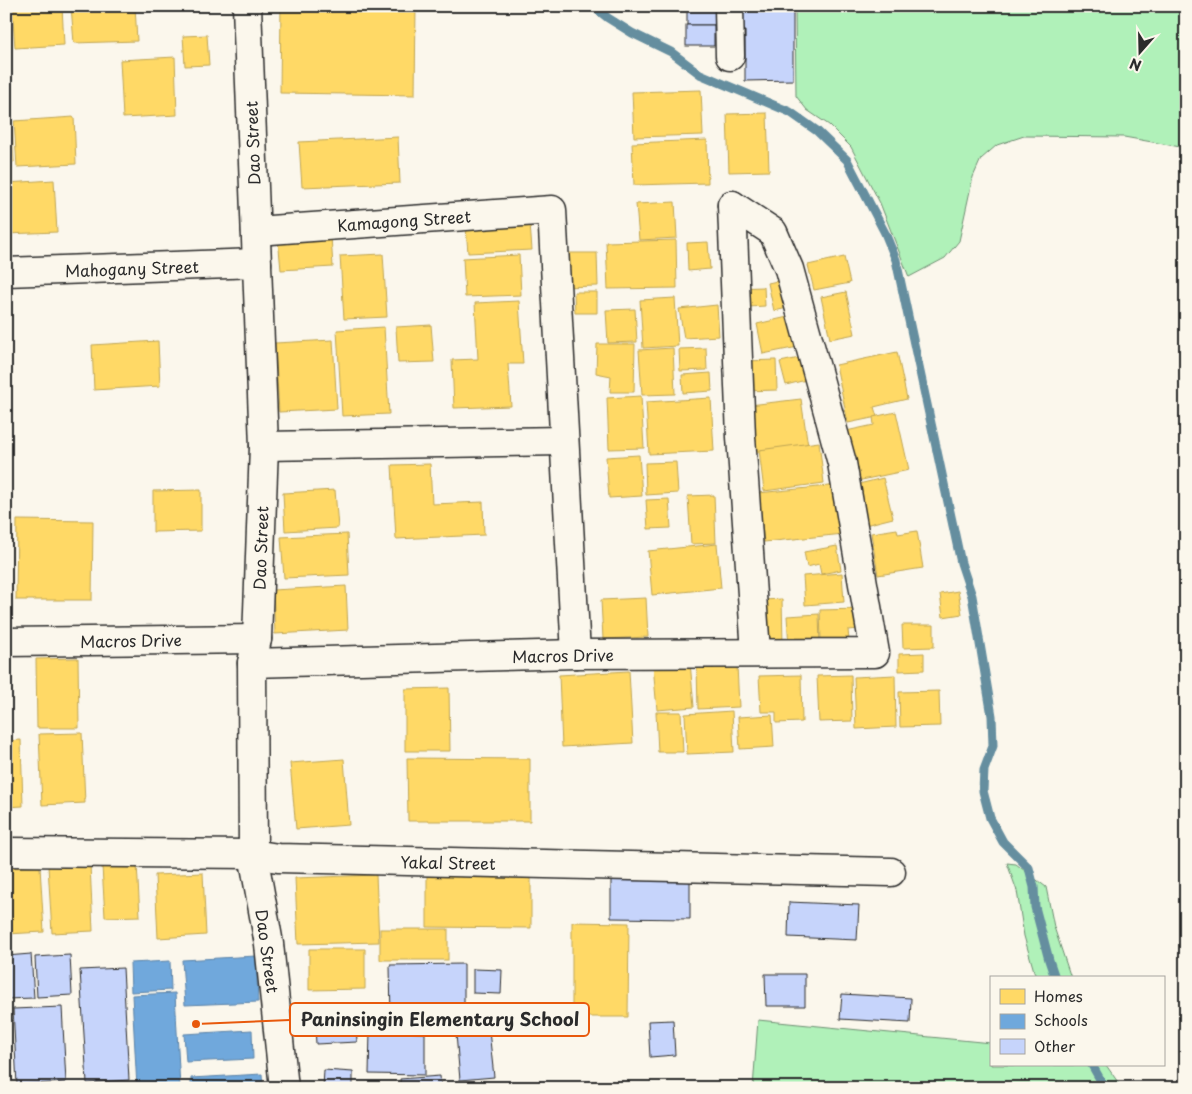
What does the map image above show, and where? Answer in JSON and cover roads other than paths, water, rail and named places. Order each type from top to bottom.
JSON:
[{"type":"street","name":"Dao Street","points":[[247,6],[264,446],[255,651],[253,854],[269,944],[284,1088]]},
{"type":"street","points":[[729,6],[730,56]]},
{"type":"street","name":"Macros Drive","points":[[6,642],[255,651],[576,654],[874,653],[842,463],[789,269],[773,232],[732,205],[741,437],[756,652]]},
{"type":"street","name":"Kamagong Street","points":[[256,231],[552,210],[564,441]]},
{"type":"street","name":"Mahogany Street","points":[[6,272],[257,262]]},
{"type":"street","points":[[264,446],[564,441],[576,654]]},
{"type":"street","name":"Yakal Street","points":[[6,852],[253,854],[278,858],[891,872]]},
{"type":"waterway","points":[[593,6],[632,33],[671,52],[700,74],[790,112],[817,131],[847,160],[885,233],[896,260],[961,563],[972,596],[992,716],[993,746],[984,770],[983,791],[990,818],[1003,842],[1029,868],[1034,887],[1035,907],[1054,976]]},
{"type":"waterway","points":[[1093,1066],[1105,1088]]},
{"type":"place","name":"Paninsingin Elementary School","points":[[196,1024]]}]
